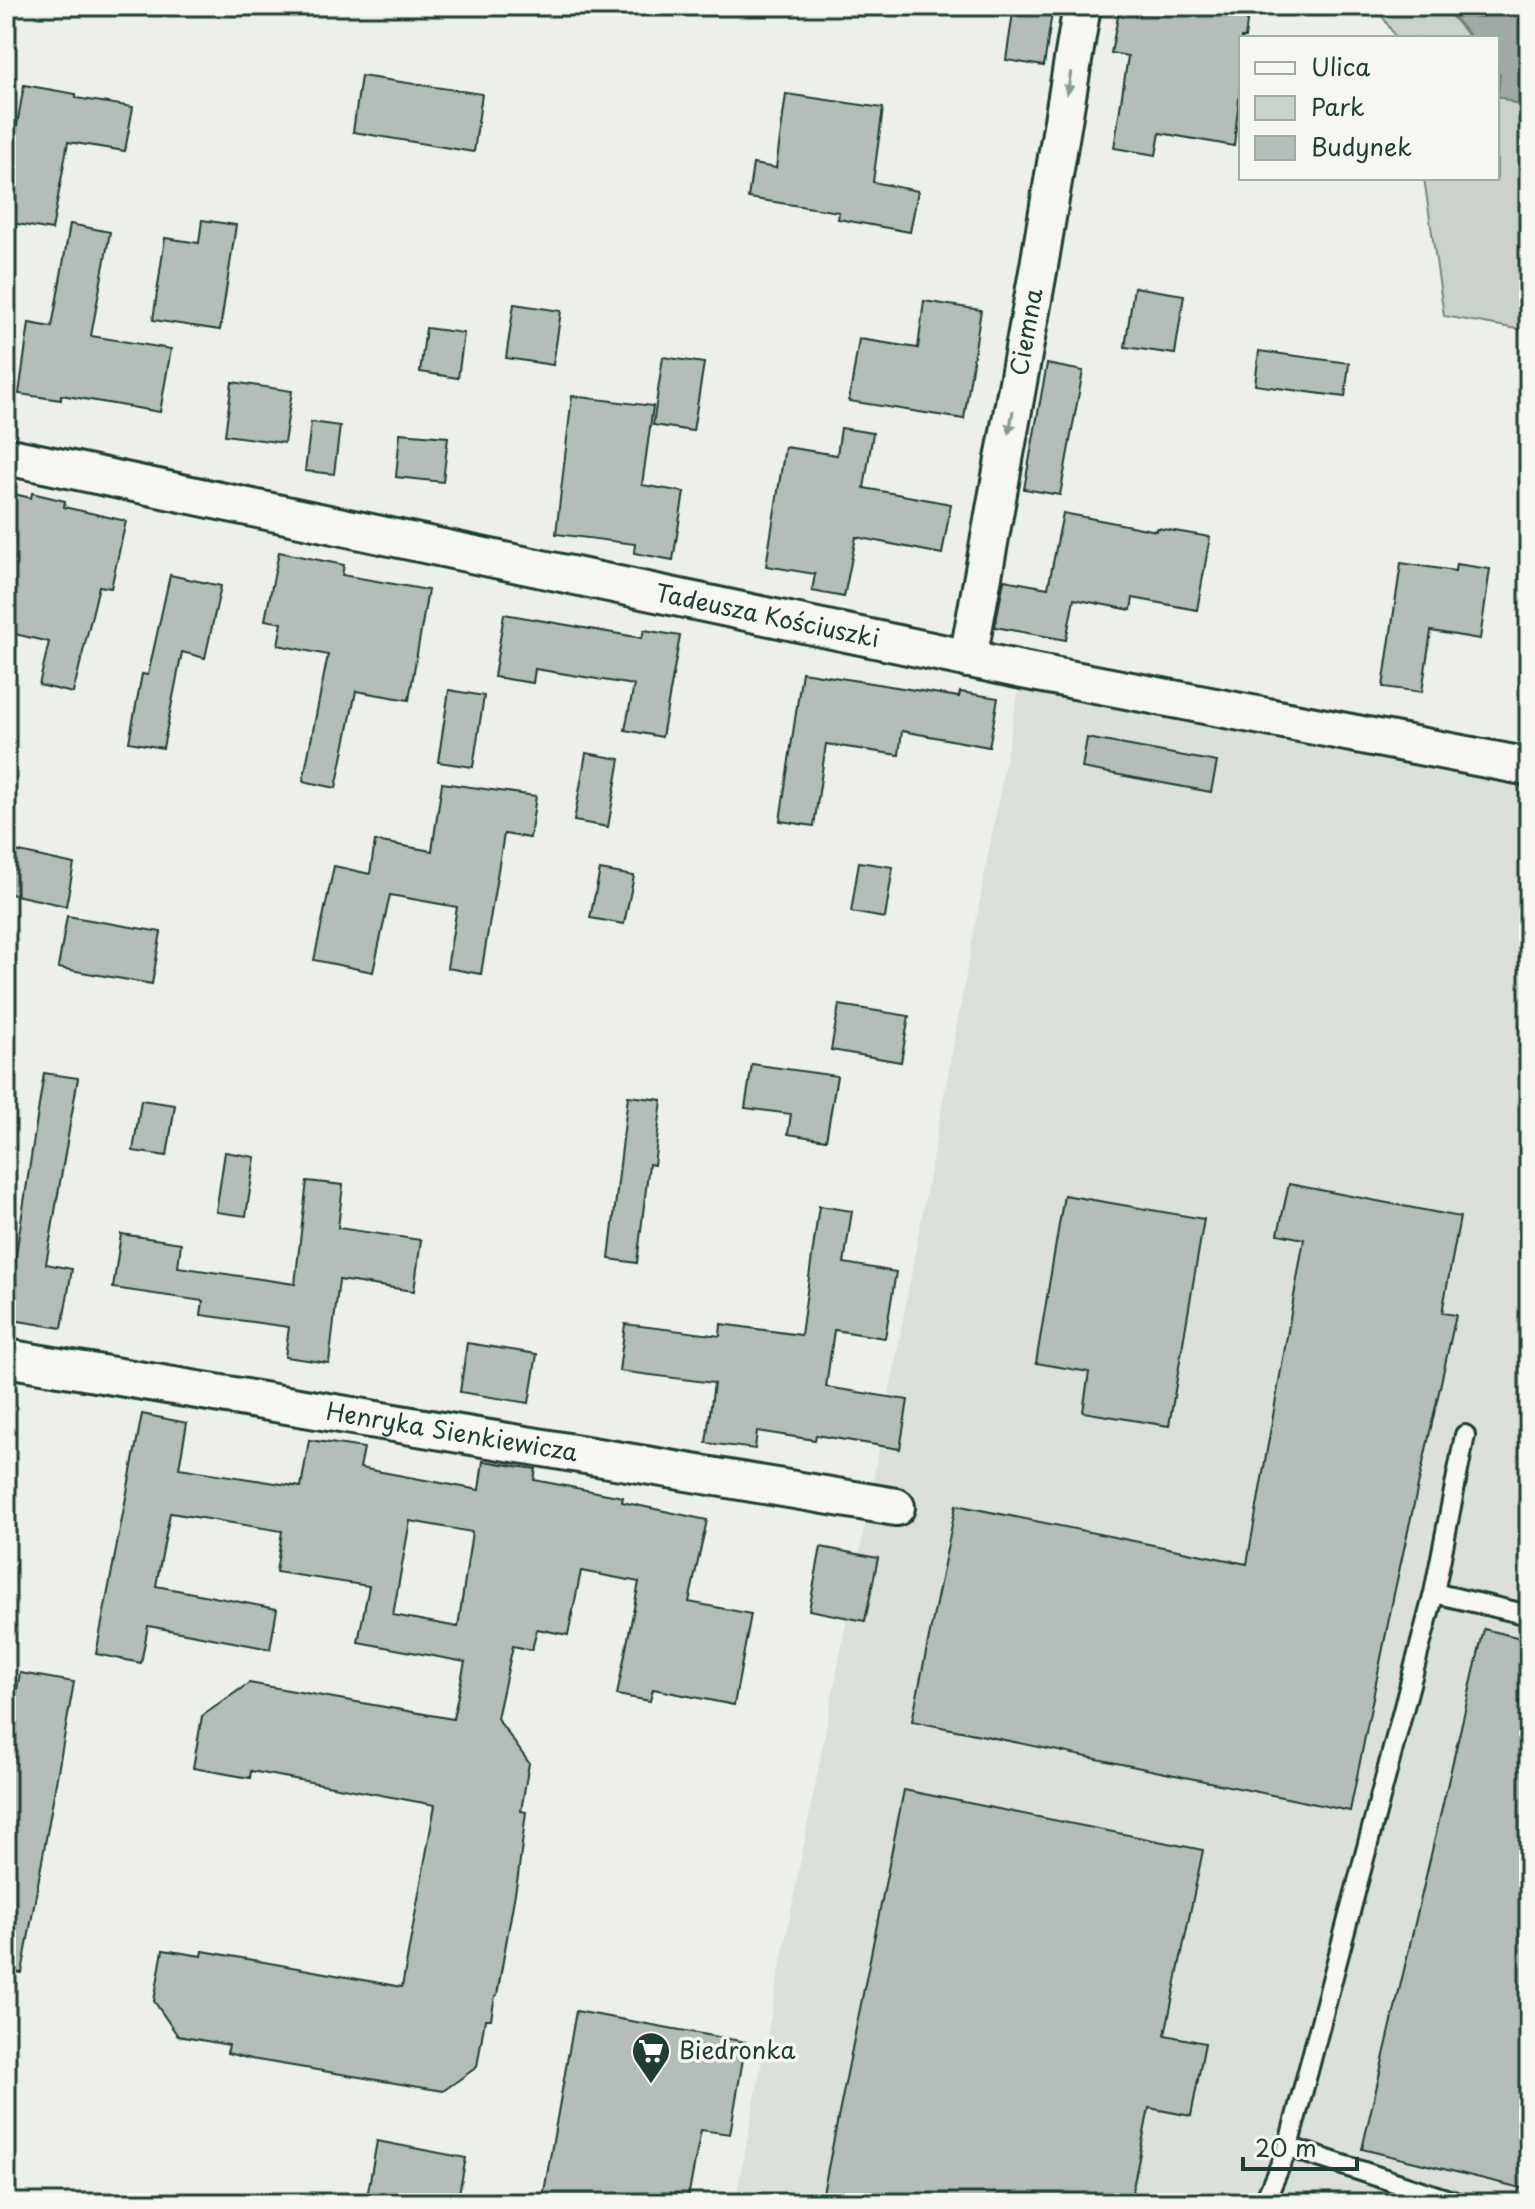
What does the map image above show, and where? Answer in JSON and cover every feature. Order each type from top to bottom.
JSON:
[{"type":"street","name":"Ciemna","points":[[968,659],[1082,6]]},
{"type":"street","name":"Tadeusza Kościuszki","points":[[6,456],[968,659],[1529,767]]},
{"type":"street","name":"Henryka Sienkiewicza","points":[[6,1358],[896,1507]]},
{"type":"lane","points":[[1264,2203],[1288,2147],[1434,1593],[1465,1435]]},
{"type":"lane","points":[[1434,1593],[1529,1615]]},
{"type":"lane","points":[[1288,2147],[1458,2203]]},
{"type":"shaded area","points":[[1443,6],[1529,6],[1529,110],[1499,96],[1499,36],[1470,36]]},
{"type":"shaded area","points":[[1022,670],[1529,767],[1529,2203],[735,2203],[871,1493]]},
{"type":"green space","points":[[1376,6],[1443,6],[1468,36],[1395,36]]},
{"type":"green space","points":[[1499,96],[1529,110],[1529,331],[1444,316],[1424,180],[1499,180]]},
{"type":"building","points":[[1014,6],[1053,6],[1044,66],[1006,60]]},
{"type":"building","points":[[1120,6],[1249,6],[1245,36],[1239,36],[1239,98],[1234,146],[1160,133],[1156,155],[1114,148],[1128,56],[1111,53]]},
{"type":"building","points":[[361,76],[482,94],[474,152],[353,132]]},
{"type":"building","points":[[24,85],[76,94],[76,98],[133,107],[125,151],[68,142],[52,230],[6,222],[6,188]]},
{"type":"building","points":[[786,94],[883,108],[873,182],[918,191],[910,232],[838,219],[839,212],[748,198],[753,164],[776,168]]},
{"type":"building","points":[[202,220],[236,225],[220,330],[153,320],[165,238],[199,243]]},
{"type":"building","points":[[70,224],[110,232],[91,336],[171,349],[160,412],[61,395],[61,400],[19,394],[29,323],[52,327]]},
{"type":"building","points":[[1134,287],[1184,295],[1175,354],[1125,347]]},
{"type":"building","points":[[924,301],[981,310],[964,419],[849,401],[859,339],[918,348]]},
{"type":"building","points":[[514,304],[561,311],[553,365],[506,358]]},
{"type":"building","points":[[426,328],[464,333],[458,378],[420,372]]},
{"type":"building","points":[[1259,351],[1349,363],[1345,397],[1255,385]]},
{"type":"building","points":[[663,357],[704,363],[693,431],[653,425]]},
{"type":"building","points":[[1047,364],[1083,371],[1060,495],[1024,489]]},
{"type":"building","points":[[232,382],[292,391],[284,443],[225,435]]},
{"type":"building","points":[[572,396],[653,406],[642,485],[684,492],[673,560],[634,553],[635,544],[556,534]]},
{"type":"building","points":[[311,422],[340,426],[334,474],[305,471]]},
{"type":"building","points":[[841,428],[873,433],[864,488],[951,504],[942,554],[856,537],[844,597],[812,591],[815,574],[766,566],[785,447],[837,455]]},
{"type":"building","points":[[400,433],[448,437],[443,482],[396,477]]},
{"type":"building","points":[[6,492],[31,498],[32,493],[65,501],[64,507],[126,521],[111,588],[99,586],[73,693],[39,685],[49,642],[6,632]]},
{"type":"building","points":[[1063,513],[1157,531],[1157,528],[1210,537],[1197,610],[1133,598],[1131,610],[1074,599],[1066,640],[995,627],[1004,580],[1048,588]]},
{"type":"building","points":[[279,552],[344,565],[342,575],[428,590],[409,700],[356,691],[336,788],[303,781],[328,655],[278,645],[282,623],[265,620]]},
{"type":"building","points":[[1401,563],[1455,571],[1456,564],[1490,569],[1480,639],[1431,631],[1422,692],[1383,687]]},
{"type":"building","points":[[170,575],[221,586],[205,658],[182,652],[163,748],[129,742],[142,674],[148,675]]},
{"type":"building","points":[[504,614],[642,638],[644,630],[680,636],[662,737],[625,730],[634,685],[535,669],[533,683],[494,677]]},
{"type":"building","points":[[802,672],[959,697],[960,692],[998,698],[989,747],[902,731],[899,755],[826,744],[814,826],[780,821]]},
{"type":"building","points":[[449,690],[484,696],[473,767],[438,762]]},
{"type":"building","points":[[1087,738],[1217,762],[1211,792],[1082,768]]},
{"type":"building","points":[[586,753],[620,759],[608,827],[574,821]]},
{"type":"building","points":[[442,783],[536,796],[530,838],[504,834],[481,974],[447,968],[457,907],[390,895],[373,972],[314,960],[334,866],[370,874],[375,841],[432,851]]},
{"type":"building","points":[[6,849],[74,864],[66,906],[6,893]]},
{"type":"building","points":[[859,862],[893,867],[885,918],[851,912]]},
{"type":"building","points":[[600,870],[634,876],[624,924],[590,918]]},
{"type":"building","points":[[67,916],[161,932],[152,984],[58,968]]},
{"type":"building","points":[[839,1005],[909,1016],[901,1062],[831,1050]]},
{"type":"building","points":[[752,1064],[837,1076],[826,1140],[788,1134],[791,1114],[745,1108]]},
{"type":"building","points":[[44,1073],[78,1078],[46,1264],[72,1269],[62,1328],[6,1319]]},
{"type":"building","points":[[628,1096],[662,1100],[654,1165],[649,1164],[637,1263],[609,1259]]},
{"type":"building","points":[[141,1100],[175,1105],[167,1156],[133,1151]]},
{"type":"building","points":[[225,1152],[255,1157],[246,1216],[216,1212]]},
{"type":"building","points":[[307,1181],[343,1185],[338,1228],[421,1240],[414,1291],[339,1280],[329,1363],[285,1357],[289,1327],[201,1315],[203,1301],[113,1288],[121,1234],[181,1243],[178,1267],[295,1284]]},
{"type":"building","points":[[1289,1184],[1460,1217],[1442,1313],[1456,1315],[1350,1811],[912,1721],[956,1505],[1247,1564],[1304,1239],[1278,1234]]},
{"type":"building","points":[[1064,1195],[1204,1219],[1169,1426],[1083,1412],[1089,1372],[1036,1363]]},
{"type":"building","points":[[819,1206],[852,1211],[844,1263],[896,1272],[885,1338],[834,1330],[826,1387],[908,1400],[900,1449],[816,1435],[815,1440],[757,1431],[755,1449],[706,1443],[714,1383],[619,1371],[625,1324],[720,1336],[721,1324],[801,1335]]},
{"type":"building","points":[[467,1343],[537,1354],[529,1403],[460,1392]]},
{"type":"building","points":[[142,1414],[187,1423],[179,1468],[301,1487],[309,1440],[364,1448],[360,1468],[479,1490],[483,1461],[536,1469],[534,1480],[623,1497],[622,1502],[707,1520],[689,1602],[751,1614],[734,1705],[653,1689],[650,1701],[617,1695],[639,1582],[581,1571],[568,1635],[537,1629],[532,1650],[513,1646],[497,1718],[529,1763],[521,1811],[526,1812],[518,1876],[497,1995],[491,2019],[485,2019],[477,2067],[443,2091],[227,2053],[229,2045],[178,2036],[154,2001],[163,1950],[202,1956],[203,1951],[402,1987],[435,1805],[251,1771],[250,1778],[193,1768],[202,1716],[249,1683],[453,1719],[465,1662],[358,1642],[369,1586],[276,1572],[282,1531],[170,1513],[156,1586],[277,1609],[270,1649],[148,1626],[141,1663],[96,1654]],"holes":[[[410,1521],[472,1532],[458,1627],[393,1615]]]},
{"type":"building","points":[[821,1547],[878,1558],[865,1621],[809,1610]]},
{"type":"building","points":[[1484,1629],[1529,1640],[1529,2190],[1362,2149]]},
{"type":"building","points":[[20,1673],[74,1682],[22,1973],[6,1971],[6,1752]]},
{"type":"building","points":[[904,1790],[1203,1850],[1165,2035],[1205,2043],[1191,2116],[1149,2108],[1130,2203],[821,2203]]},
{"type":"building","name":"Biedronka","points":[[576,2011],[746,2042],[730,2134],[701,2130],[687,2203],[542,2203]]},
{"type":"building","points":[[377,2141],[466,2158],[457,2203],[366,2203]]},
{"type":"place","name":"Biedronka","points":[[651,2085]]}]
